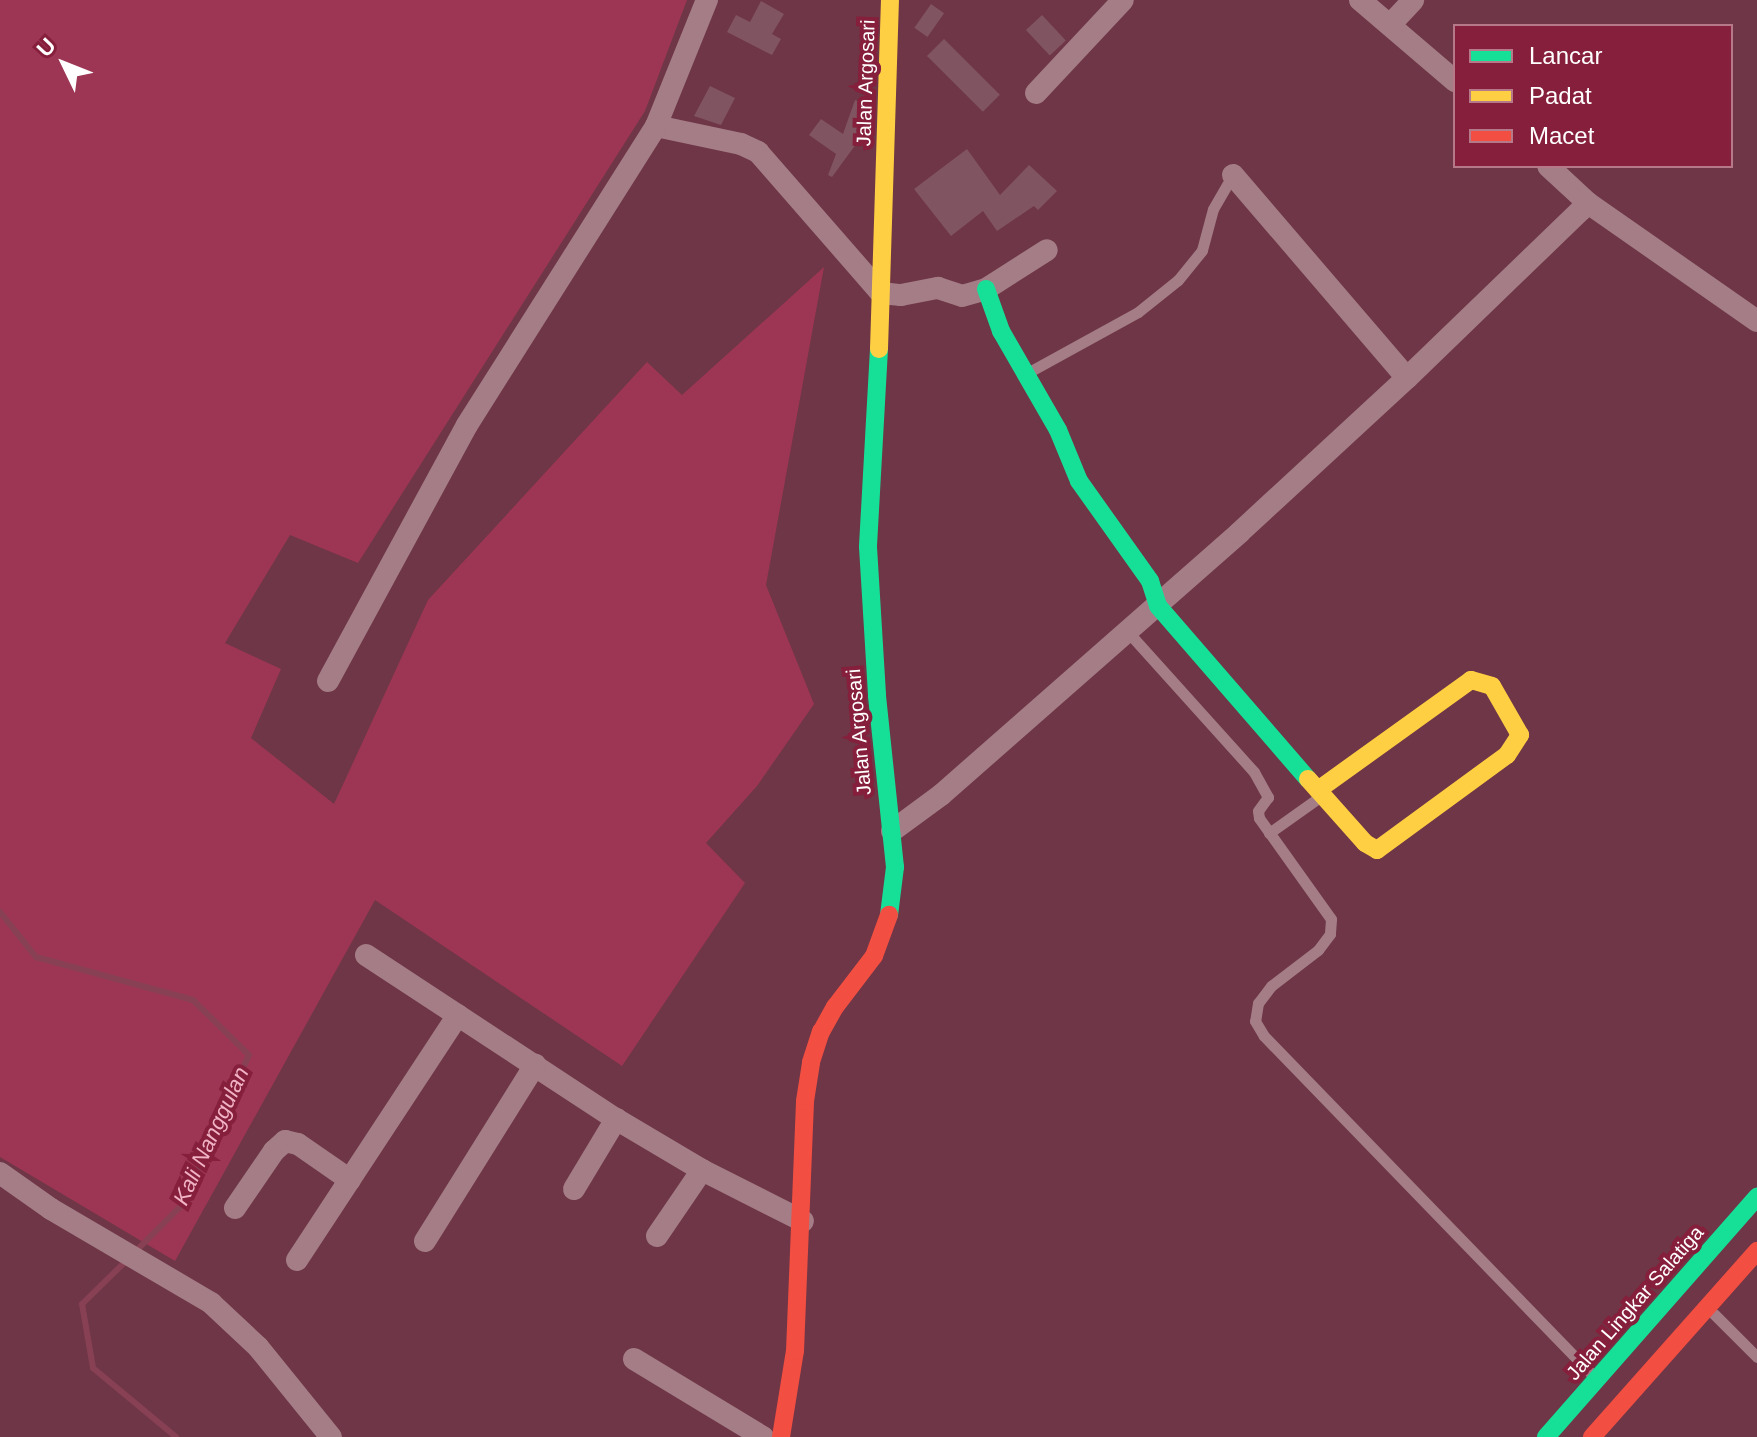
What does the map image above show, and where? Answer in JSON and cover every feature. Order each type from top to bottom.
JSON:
[{"type":"main road","name":"Jalan Argosari","points":[[781,1437],[795,1351],[803,1221],[805,1101],[811,1062],[821,1032],[874,956],[886,927],[894,894],[892,831],[877,696],[868,547],[881,293],[890,0]]},
{"type":"main road","points":[[986,289],[1001,331],[1058,430],[1079,481],[1150,581],[1158,606],[1320,793],[1365,843],[1380,850],[1507,755],[1520,735],[1492,686],[1471,680],[1320,793]]},
{"type":"main road","name":"Jalan Lingkar Salatiga","points":[[1546,1437],[1743,1222],[1757,1197]]},
{"type":"main road","points":[[1592,1437],[1757,1251]]},
{"type":"street","points":[[328,681],[467,425],[656,126],[707,0]]},
{"type":"street","points":[[1036,93],[1123,0]]},
{"type":"street","points":[[1360,0],[1453,79]]},
{"type":"street","points":[[1390,25],[1413,0]]},
{"type":"street","points":[[656,126],[741,144],[758,152],[881,293],[901,295],[938,288],[962,296],[986,289],[1047,250]]},
{"type":"street","points":[[1550,168],[1588,203],[1757,321]]},
{"type":"street","points":[[1233,175],[1407,378]]},
{"type":"street","points":[[892,831],[941,795],[1158,606],[1407,378],[1588,203]]},
{"type":"street","points":[[366,955],[616,1119],[702,1170],[803,1221]]},
{"type":"street","points":[[297,1260],[458,1015]]},
{"type":"street","points":[[425,1241],[535,1065]]},
{"type":"street","points":[[574,1189],[616,1119]]},
{"type":"street","points":[[235,1208],[274,1151],[285,1141],[298,1144],[350,1180]]},
{"type":"street","points":[[657,1236],[702,1170]]},
{"type":"street","points":[[0,1173],[51,1209],[112,1241],[144,1264],[211,1303],[237,1325],[331,1437]]},
{"type":"street","points":[[634,1359],[763,1437]]},
{"type":"lane","points":[[1025,374],[1138,312],[1178,280],[1202,250],[1213,209],[1233,175]]},
{"type":"lane","points":[[1128,632],[1254,772],[1268,797],[1258,811],[1269,833],[1331,919],[1330,934],[1318,950],[1271,986],[1258,1003],[1255,1021],[1264,1036],[1597,1379]]},
{"type":"lane","points":[[1269,833],[1320,793]]},
{"type":"lane","points":[[1708,1308],[1757,1357]]},
{"type":"shaded area","points":[[0,0],[687,0],[645,111],[358,563],[290,535],[225,643],[281,669],[251,738],[334,804],[428,600],[647,362],[682,395],[824,267],[766,585],[814,704],[757,786],[706,843],[745,883],[622,1066],[375,900],[175,1261],[0,1157]]},
{"type":"building","points":[[761,1],[784,14],[772,34],[781,39],[772,55],[727,32],[736,15],[750,22]]},
{"type":"building","points":[[931,4],[944,13],[927,37],[914,28]]},
{"type":"building","points":[[1042,15],[1066,41],[1050,56],[1026,30]]},
{"type":"building","points":[[944,39],[1000,95],[983,112],[927,56]]},
{"type":"building","points":[[710,86],[735,98],[721,125],[694,116]]},
{"type":"building","points":[[855,100],[868,105],[867,123],[862,136],[832,177],[828,175],[836,154],[809,135],[821,119],[843,134]]},
{"type":"building","points":[[967,149],[1000,195],[1029,165],[1057,191],[1038,210],[1034,206],[997,231],[983,211],[951,236],[914,189]]},
{"type":"waterway","name":"Kali Nanggulan","points":[[0,912],[36,957],[193,1000],[249,1055],[181,1206],[135,1252]]},
{"type":"waterway","name":"Kali Nanggulan","points":[[128,1259],[82,1304],[93,1368],[176,1437]]},
{"type":"traffic: fast","points":[[986,289],[1001,331],[1058,430],[1079,481],[1150,581],[1158,606],[1308,779]]},
{"type":"traffic: fast","points":[[879,349],[868,547],[877,696],[895,867],[889,915]]},
{"type":"traffic: fast","points":[[1546,1437],[1757,1197]]},
{"type":"traffic: slow","points":[[879,349],[890,0]]},
{"type":"traffic: slow","points":[[1308,779],[1365,843],[1377,850],[1507,755],[1520,735],[1492,686],[1471,680],[1318,790]]},
{"type":"traffic: jam","points":[[781,1437],[795,1351],[805,1101],[811,1062],[821,1032],[835,1007],[874,956],[889,915]]},
{"type":"traffic: jam","points":[[1592,1437],[1757,1251]]}]
